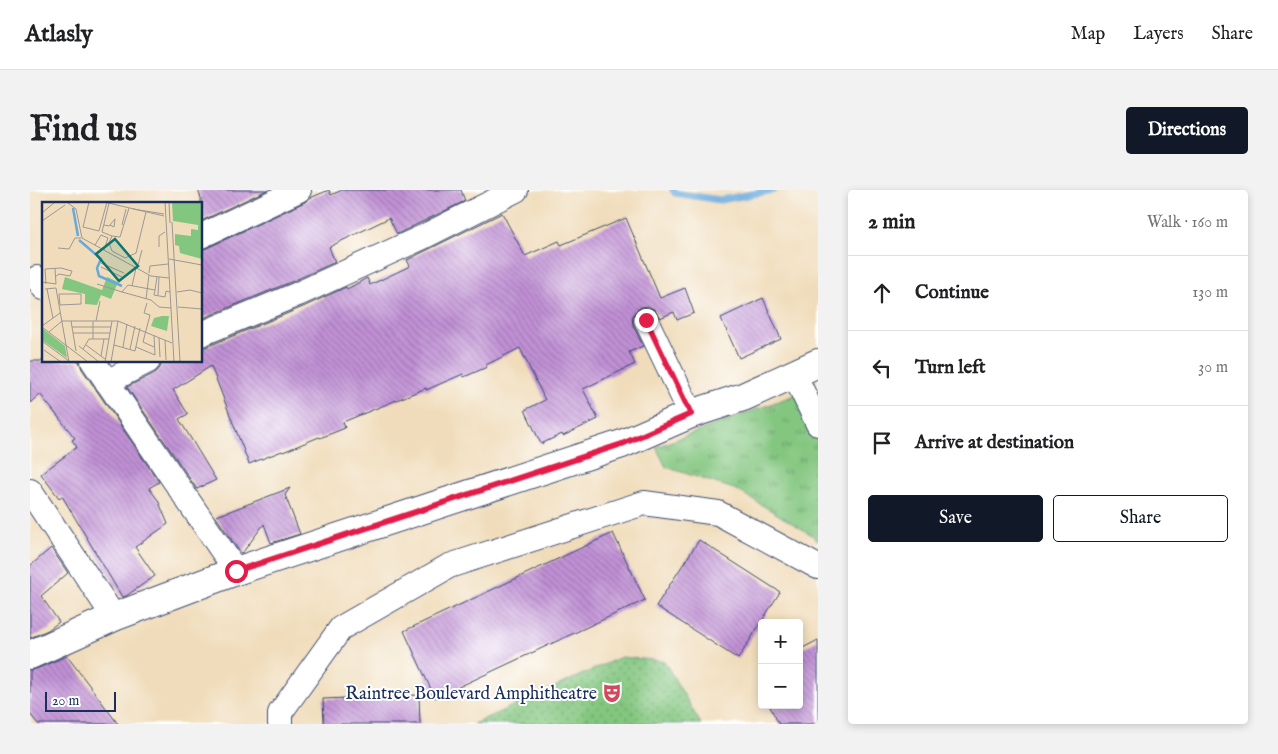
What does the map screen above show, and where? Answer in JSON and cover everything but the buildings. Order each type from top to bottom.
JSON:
[{"type":"street","points":[[202,236],[300,190]]},
{"type":"street","points":[[202,334],[298,294],[423,237],[516,190]]},
{"type":"street","points":[[646,320],[691,414]]},
{"type":"street","points":[[94,362],[236,571]]},
{"type":"street","points":[[107,382],[146,362]]},
{"type":"street","points":[[30,655],[114,617],[236,571],[622,444],[691,414],[743,397],[806,369],[818,424]]},
{"type":"street","points":[[30,491],[114,617]]},
{"type":"street","points":[[280,724],[280,713],[341,628],[448,566],[644,503],[718,513],[818,567]]},
{"type":"green space","points":[[808,390],[818,411],[818,542],[812,535],[737,490],[666,467],[656,447]]},
{"type":"green space","name":"Raintree Boulevard Amphitheatre","points":[[621,657],[664,661],[701,724],[473,724]]},
{"type":"waterway","points":[[673,190],[675,193],[720,200],[774,190]]},
{"type":"place","name":"Raintree Boulevard Amphitheatre","points":[[612,693]]},
{"type":"route","points":[[236,571],[622,444],[691,414],[646,320]]}]
